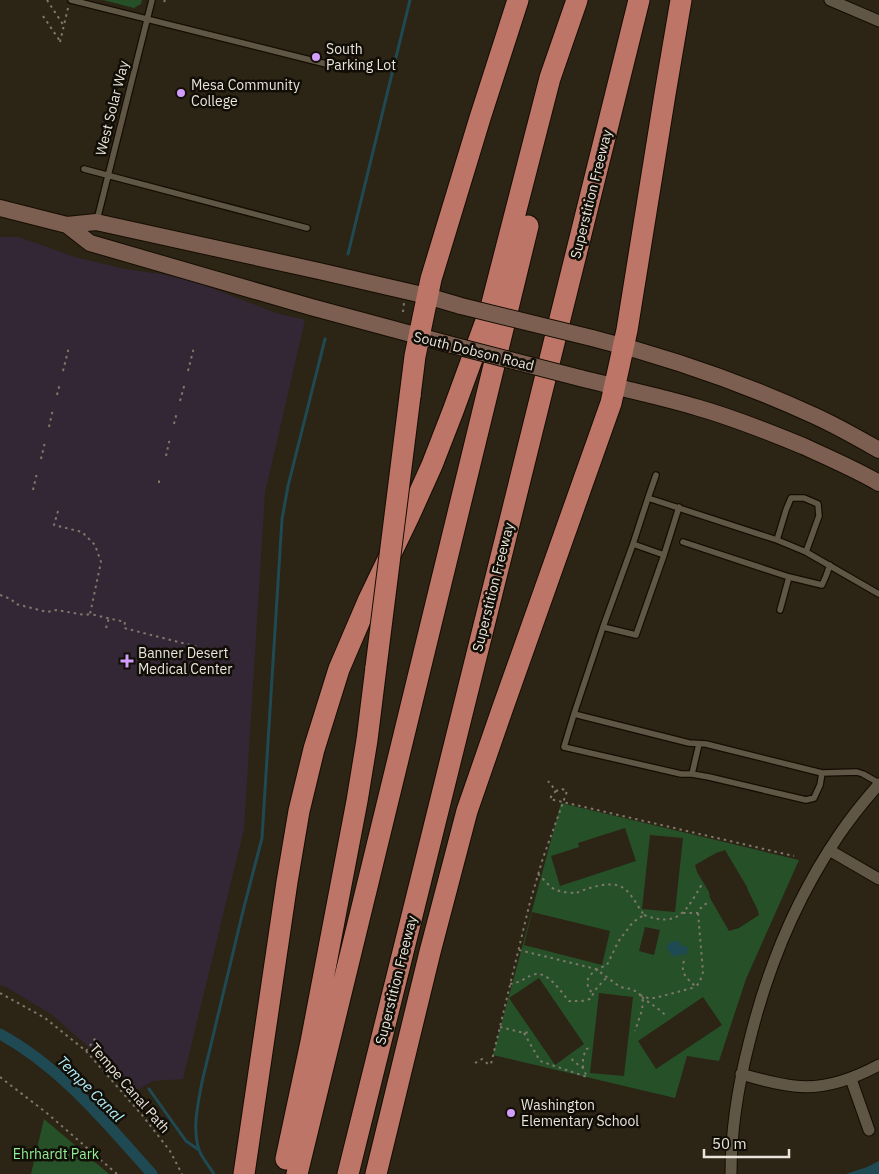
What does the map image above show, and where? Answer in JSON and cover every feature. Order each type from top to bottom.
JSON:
[{"type":"highway","points":[[283,1174],[311,1042],[357,801],[367,740],[410,396],[427,296],[480,118],[518,0]]},
{"type":"highway","points":[[245,1167],[287,882],[299,811],[314,749],[339,670],[369,599],[432,465],[454,411],[491,307],[550,78],[577,0]]},
{"type":"highway","points":[[297,1174],[582,0]]},
{"type":"highway","name":"Superstition Freeway","points":[[348,1174],[639,0]]},
{"type":"highway","points":[[376,1174],[430,952],[468,811],[615,386],[624,346],[681,0]]},
{"type":"main road","name":"South Dobson Road","points":[[0,208],[67,225],[96,222],[427,296],[624,346],[749,388],[817,416],[879,450]]},
{"type":"main road","name":"South Dobson Road","points":[[67,225],[90,243],[452,345],[700,408],[736,420],[826,456],[863,473],[879,483]]},
{"type":"street","points":[[830,0],[879,21]]},
{"type":"street","points":[[731,1174],[732,1138],[741,1074],[756,1012],[779,947],[808,886],[829,850],[879,783]]},
{"type":"street","points":[[829,850],[879,879]]},
{"type":"street","points":[[741,1074],[795,1087],[816,1087],[851,1079],[879,1065]]},
{"type":"street","points":[[851,1079],[869,1130]]},
{"type":"lane","points":[[71,0],[346,69]]},
{"type":"lane","name":"West Solar Way","points":[[96,222],[152,0]]},
{"type":"lane","points":[[84,169],[307,228]]},
{"type":"lane","points":[[656,475],[603,627],[564,747],[680,774],[709,777],[806,800],[814,798],[820,785],[822,772]]},
{"type":"lane","points":[[648,498],[777,540],[806,552],[879,594]]},
{"type":"lane","points":[[777,540],[791,498],[804,498],[818,504],[819,516],[806,552]]},
{"type":"lane","points":[[603,627],[636,634],[679,507]]},
{"type":"lane","points":[[683,542],[789,577],[822,585],[830,565]]},
{"type":"lane","points":[[633,544],[664,555]]},
{"type":"lane","points":[[780,610],[789,577]]},
{"type":"lane","points":[[574,714],[689,743],[706,744],[822,772],[857,772],[879,783]]},
{"type":"lane","points":[[692,774],[699,744]]},
{"type":"path","points":[[48,0],[64,26]]},
{"type":"path","points":[[43,16],[60,42],[68,8],[65,7]]},
{"type":"path","points":[[403,312],[405,301]]},
{"type":"path","points":[[63,371],[69,347]]},
{"type":"path","points":[[188,370],[194,347]]},
{"type":"path","points":[[57,395],[60,383]]},
{"type":"path","points":[[180,400],[185,383]]},
{"type":"path","points":[[49,427],[53,409]]},
{"type":"path","points":[[174,424],[177,412]]},
{"type":"path","points":[[166,456],[170,438]]},
{"type":"path","points":[[41,459],[45,442]]},
{"type":"path","points":[[33,490],[37,473]]},
{"type":"path","points":[[58,511],[54,525],[82,532],[95,545],[101,562],[90,614]]},
{"type":"path","points":[[0,595],[11,599],[16,604],[47,612],[56,610],[85,615],[90,614],[125,622],[124,628],[198,647]]},
{"type":"path","points":[[106,628],[109,618]]},
{"type":"path","points":[[548,781],[556,790]]},
{"type":"path","points":[[475,1063],[482,1059],[491,1064],[538,874],[543,858],[563,802],[567,791],[562,789],[556,790],[550,799],[563,802],[794,856]]},
{"type":"path","points":[[538,874],[557,890],[568,892],[576,893],[609,884],[620,886],[631,896],[644,915],[655,919],[669,920],[683,913],[702,884]]},
{"type":"path","points":[[640,995],[655,998],[696,987],[703,972],[698,913],[702,906],[710,902]]},
{"type":"path","points":[[683,913],[698,913]]},
{"type":"path","points":[[593,994],[589,990],[588,983],[591,973],[607,965],[618,942],[633,922],[644,915]]},
{"type":"path","points":[[519,950],[596,969],[620,987],[631,989],[639,994],[649,1003],[659,1008],[666,1016]]},
{"type":"path","points":[[684,961],[682,968],[685,977],[696,987]]},
{"type":"path","points":[[510,984],[516,984],[534,974],[541,974],[547,976],[569,1001],[582,1001],[590,999],[607,977]]},
{"type":"path","name":"Tempe Canal Path","points":[[0,994],[45,1018],[86,1050],[170,1151],[182,1174]]},
{"type":"path","points":[[635,1031],[642,1010],[643,1001],[640,995]]},
{"type":"path","points":[[500,1027],[524,1033],[529,1032]]},
{"type":"path","points":[[524,1033],[540,1061],[587,1077],[583,1068],[583,1058],[586,1049],[590,1048]]},
{"type":"path","points":[[86,1050],[97,1036]]},
{"type":"path","points":[[571,1057],[572,1061],[583,1068]]},
{"type":"path","points":[[0,1078],[48,1114],[117,1174]]},
{"type":"shaded area","name":"Banner Desert Medical Center","points":[[0,237],[19,237],[75,257],[125,269],[167,275],[196,282],[276,313],[305,320],[265,493],[244,829],[183,1079],[153,1081],[136,1091],[51,1014],[0,985]]},
{"type":"green space","points":[[103,0],[142,0],[141,4],[134,8]]},
{"type":"green space","points":[[561,803],[799,860],[746,979],[719,1061],[687,1056],[675,1098],[493,1055]],"holes":[[[625,828],[636,861],[560,886],[551,856],[579,847],[578,843]],[[650,835],[683,838],[675,912],[642,909]],[[725,850],[747,887],[759,915],[739,928],[729,931],[710,898],[709,892],[695,865]],[[532,912],[610,931],[602,965],[524,945]],[[645,927],[660,930],[654,955],[639,951]],[[539,978],[584,1044],[555,1065],[509,998]],[[599,993],[633,997],[624,1076],[590,1073]],[[703,997],[722,1025],[656,1069],[638,1041]]]},
{"type":"green space","name":"Ehrhardt Park","points":[[44,1119],[109,1174],[31,1174]]},
{"type":"water","points":[[670,941],[680,942],[680,945],[688,947],[686,955],[678,954],[678,957],[670,955],[671,952],[667,948]]},
{"type":"water","points":[[879,1161],[879,1174],[846,1174],[867,1167]]},
{"type":"waterway","points":[[348,254],[410,0]]},
{"type":"waterway","points":[[214,1174],[199,1150],[196,1133],[197,1107],[262,838],[282,519],[288,486],[325,339]]},
{"type":"waterway","name":"Tempe Canal","points":[[0,1034],[22,1047],[63,1079],[100,1116],[152,1174]]},
{"type":"waterway","points":[[149,1089],[186,1141],[199,1150]]},
{"type":"place","name":"South Parking Lot","points":[[316,57]]},
{"type":"place","name":"Mesa Community College","points":[[181,93]]},
{"type":"place","name":"Banner Desert Medical Center","points":[[127,661]]},
{"type":"place","name":"Washington Elementary School","points":[[511,1113]]}]
